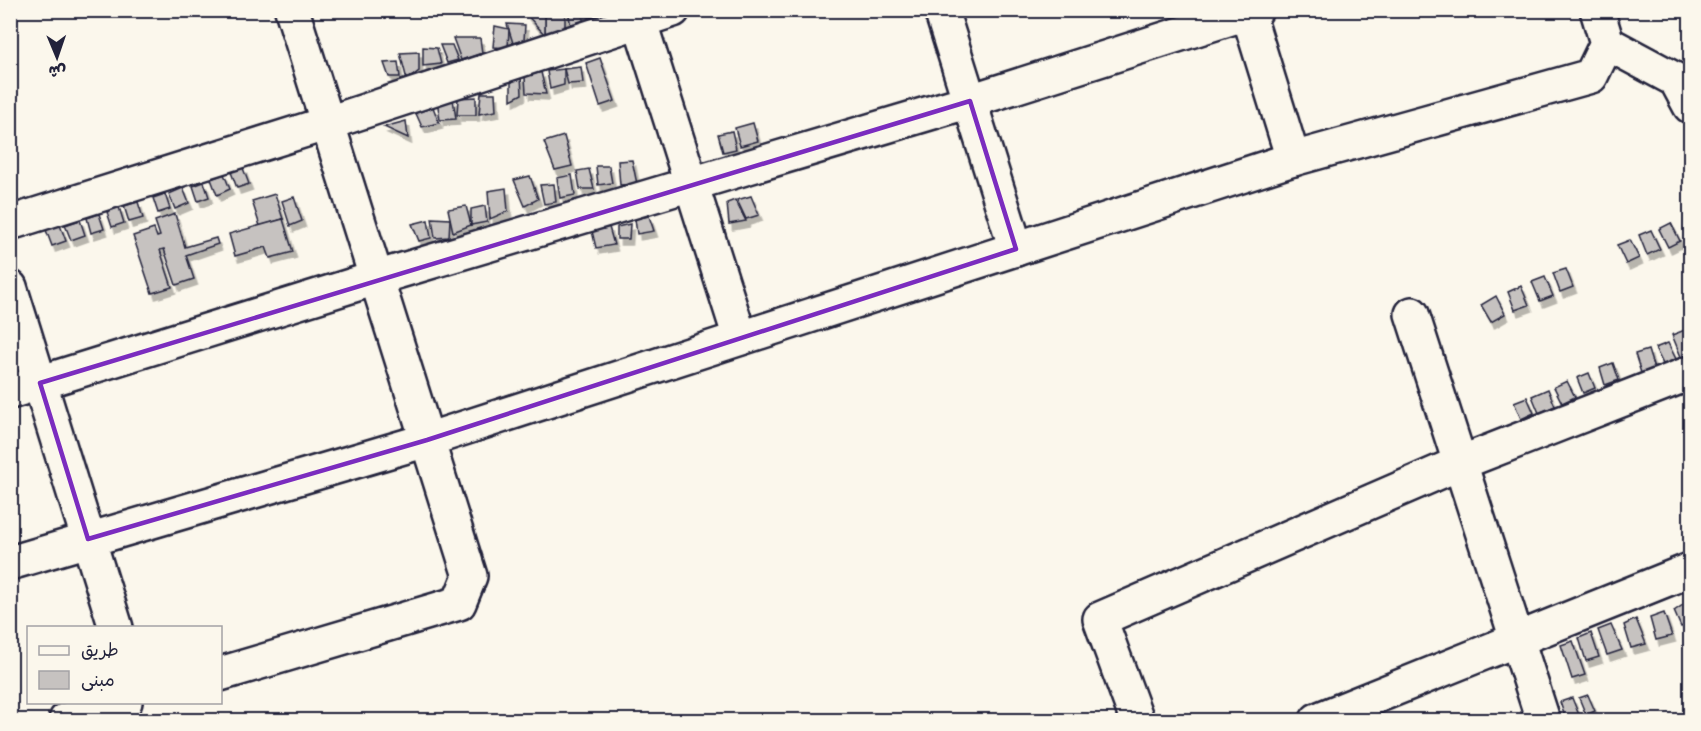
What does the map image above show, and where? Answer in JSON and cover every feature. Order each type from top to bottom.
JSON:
[{"type":"street","points":[[222,673],[459,603],[470,576],[292,10]]},
{"type":"street","points":[[10,222],[328,123],[638,15],[673,10]]},
{"type":"street","points":[[941,10],[1016,249]]},
{"type":"street","points":[[10,563],[427,440],[1293,159],[1591,76],[1607,43],[1597,10]]},
{"type":"street","points":[[25,388],[376,278],[970,101],[1250,11],[1293,159]]},
{"type":"street","points":[[638,15],[740,338]]},
{"type":"street","points":[[1607,43],[1676,80],[1690,106]]},
{"type":"street","points":[[10,287],[25,388],[88,539],[116,626]]},
{"type":"street","points":[[1412,314],[1543,720]]},
{"type":"street","points":[[1137,720],[1100,619],[1460,463],[1690,374]]},
{"type":"street","points":[[1317,720],[1690,570]]},
{"type":"street","points":[[66,720],[118,704]]},
{"type":"street","points":[[141,704],[145,720]]},
{"type":"highlighted area","points":[[970,101],[1016,249],[427,440],[88,539],[40,383]]},
{"type":"building","points":[[545,10],[565,10],[565,32],[545,35]]},
{"type":"building","points":[[545,10],[545,35],[526,14]]},
{"type":"building","points":[[568,10],[581,10],[584,24],[571,27]]},
{"type":"building","points":[[584,10],[602,10],[603,18],[585,16]]},
{"type":"building","points":[[507,24],[525,25],[524,40],[513,43]]},
{"type":"building","points":[[495,26],[509,29],[508,48],[493,47]]},
{"type":"building","points":[[453,38],[480,38],[482,53],[461,60]]},
{"type":"building","points":[[440,45],[452,45],[458,60],[447,63]]},
{"type":"building","points":[[423,47],[437,48],[441,64],[423,66]]},
{"type":"building","points":[[419,52],[419,71],[407,80],[400,53]]},
{"type":"building","points":[[600,58],[615,101],[600,106],[586,63]]},
{"type":"building","points":[[398,62],[400,77],[389,77],[384,63]]},
{"type":"building","points":[[581,67],[583,83],[568,84],[564,69]]},
{"type":"building","points":[[564,69],[564,85],[550,89],[547,71]]},
{"type":"building","points":[[541,72],[546,94],[526,93],[525,77]]},
{"type":"building","points":[[521,75],[522,94],[511,100],[511,83]]},
{"type":"building","points":[[481,93],[495,93],[496,111],[479,114]]},
{"type":"building","points":[[476,97],[476,115],[457,115],[458,98]]},
{"type":"building","points":[[453,99],[456,119],[440,120],[437,100]]},
{"type":"building","points":[[433,107],[439,123],[422,127],[414,109]]},
{"type":"building","points":[[406,121],[408,138],[384,127]]},
{"type":"building","points":[[753,123],[758,141],[740,146],[735,128]]},
{"type":"building","points":[[732,131],[736,149],[723,152],[718,134]]},
{"type":"building","points":[[564,136],[572,166],[555,170],[544,142]]},
{"type":"building","points":[[632,160],[637,184],[620,185],[618,161]]},
{"type":"building","points":[[596,166],[609,166],[612,183],[598,185]]},
{"type":"building","points":[[243,168],[249,184],[237,188],[231,172]]},
{"type":"building","points":[[589,169],[594,189],[580,189],[577,171]]},
{"type":"building","points":[[224,174],[230,189],[217,195],[211,179]]},
{"type":"building","points":[[572,175],[575,195],[560,198],[557,178]]},
{"type":"building","points":[[530,176],[538,199],[525,206],[514,180]]},
{"type":"building","points":[[204,182],[209,197],[198,201],[193,186]]},
{"type":"building","points":[[554,184],[556,202],[544,204],[540,185]]},
{"type":"building","points":[[183,188],[189,203],[175,209],[169,194]]},
{"type":"building","points":[[506,188],[508,211],[490,219],[488,191]]},
{"type":"building","points":[[165,194],[170,209],[158,213],[153,198]]},
{"type":"building","points":[[275,194],[283,219],[260,226],[252,201]]},
{"type":"building","points":[[751,196],[759,215],[746,219],[737,200]]},
{"type":"building","points":[[294,197],[302,221],[290,226],[282,201]]},
{"type":"building","points":[[735,200],[746,221],[729,224],[727,203]]},
{"type":"building","points":[[138,202],[143,218],[129,222],[124,206]]},
{"type":"building","points":[[466,206],[471,225],[453,232],[448,209]]},
{"type":"building","points":[[485,206],[487,222],[471,225],[471,209]]},
{"type":"building","points":[[119,207],[124,223],[112,227],[107,212]]},
{"type":"building","points":[[99,214],[104,229],[91,233],[87,218]]},
{"type":"building","points":[[175,214],[185,247],[216,238],[218,244],[186,255],[194,279],[176,285],[164,249],[160,250],[172,287],[152,293],[133,236],[154,229],[157,237],[160,236],[155,221]]},
{"type":"building","points":[[649,216],[654,231],[637,234],[635,219]]},
{"type":"building","points":[[432,218],[450,219],[449,237],[435,238]]},
{"type":"building","points":[[283,219],[293,252],[270,258],[266,247],[235,256],[229,234]]},
{"type":"building","points":[[80,220],[85,235],[71,240],[65,225]]},
{"type":"building","points":[[428,220],[431,238],[419,241],[412,224]]},
{"type":"building","points":[[1671,223],[1680,241],[1668,247],[1659,229]]},
{"type":"building","points":[[630,224],[629,239],[617,239],[617,227]]},
{"type":"building","points":[[60,225],[66,241],[52,246],[46,230]]},
{"type":"building","points":[[609,227],[614,245],[596,248],[592,231]]},
{"type":"building","points":[[1651,230],[1660,249],[1647,255],[1639,235]]},
{"type":"building","points":[[1630,240],[1639,258],[1626,264],[1617,245]]},
{"type":"building","points":[[1566,269],[1573,287],[1560,292],[1553,273]]},
{"type":"building","points":[[1545,277],[1553,296],[1540,301],[1532,282]]},
{"type":"building","points":[[1521,286],[1529,305],[1515,310],[1508,292]]},
{"type":"building","points":[[1496,296],[1505,314],[1491,322],[1481,305]]},
{"type":"building","points":[[1690,328],[1690,356],[1682,359],[1672,335]]},
{"type":"building","points":[[1668,343],[1677,361],[1664,366],[1655,348]]},
{"type":"building","points":[[1648,350],[1654,369],[1641,373],[1635,354]]},
{"type":"building","points":[[1613,363],[1619,380],[1605,385],[1600,368]]},
{"type":"building","points":[[1589,373],[1595,388],[1583,393],[1577,378]]},
{"type":"building","points":[[1567,381],[1575,397],[1562,403],[1554,387]]},
{"type":"building","points":[[1548,389],[1555,406],[1539,413],[1532,396]]},
{"type":"building","points":[[1527,397],[1534,413],[1521,419],[1514,402]]},
{"type":"building","points":[[1686,603],[1690,613],[1690,623],[1681,627],[1674,611]]},
{"type":"building","points":[[1664,613],[1672,636],[1656,640],[1650,618]]},
{"type":"building","points":[[1636,619],[1646,644],[1631,648],[1624,625]]},
{"type":"building","points":[[1611,625],[1622,650],[1607,655],[1598,630]]},
{"type":"building","points":[[1591,633],[1599,657],[1586,661],[1579,638]]},
{"type":"building","points":[[1573,641],[1585,675],[1572,679],[1561,645]]},
{"type":"building","points":[[1588,695],[1595,711],[1586,715],[1579,698]]},
{"type":"building","points":[[1572,698],[1579,715],[1566,720],[1560,702]]}]
